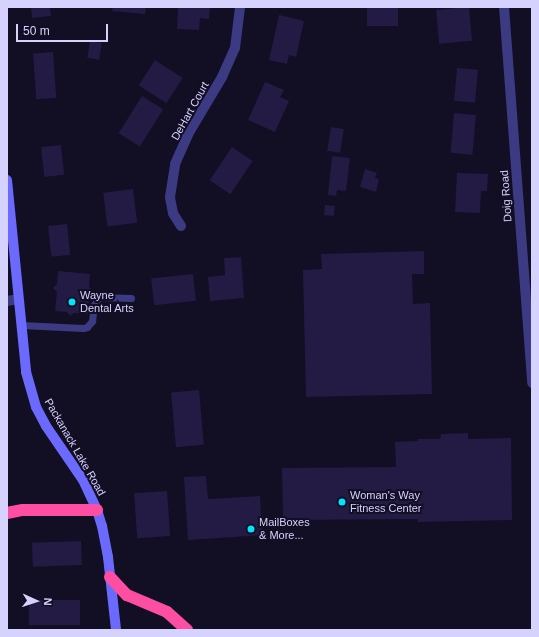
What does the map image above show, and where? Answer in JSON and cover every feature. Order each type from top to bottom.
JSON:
[{"type":"highway","points":[[7,512],[24,510],[97,510]]},
{"type":"highway","points":[[110,577],[127,595],[167,612],[187,630]]},
{"type":"street","name":"DeHart Court","points":[[181,226],[172,213],[170,197],[175,164],[190,131],[222,78],[235,48],[240,7]]},
{"type":"street","name":"Doig Road","points":[[504,7],[532,383]]},
{"type":"street","name":"Packanack Lake Road","points":[[7,180],[26,372],[36,407],[46,426],[83,480],[97,510],[104,537],[116,630]]},
{"type":"street","points":[[7,301],[18,299]]},
{"type":"lane","points":[[21,325],[83,328],[87,327],[92,321],[94,305],[99,297],[131,298]]},
{"type":"building","points":[[31,7],[50,7],[51,16],[32,18]]},
{"type":"building","points":[[113,7],[146,7],[145,14],[112,11]]},
{"type":"building","points":[[178,7],[210,7],[209,19],[200,18],[199,30],[177,29]]},
{"type":"building","points":[[367,7],[398,7],[398,26],[367,26]]},
{"type":"building","points":[[469,7],[472,41],[439,44],[436,10]]},
{"type":"building","points":[[279,15],[304,21],[296,57],[289,55],[287,64],[269,60]]},
{"type":"building","points":[[90,41],[102,43],[99,60],[87,58]]},
{"type":"building","points":[[53,52],[56,98],[36,99],[33,53]]},
{"type":"building","points":[[155,60],[183,78],[166,103],[139,85]]},
{"type":"building","points":[[457,68],[478,70],[475,103],[454,101]]},
{"type":"building","points":[[265,82],[284,90],[280,97],[289,101],[275,132],[248,120]]},
{"type":"building","points":[[142,96],[163,109],[140,147],[119,133]]},
{"type":"building","points":[[454,113],[476,115],[472,155],[451,153]]},
{"type":"building","points":[[331,127],[344,129],[340,153],[327,151]]},
{"type":"building","points":[[61,145],[64,175],[44,177],[41,147]]},
{"type":"building","points":[[232,147],[253,161],[230,194],[210,180]]},
{"type":"building","points":[[332,156],[350,158],[346,191],[337,190],[336,196],[328,195]]},
{"type":"building","points":[[365,169],[377,173],[375,178],[379,179],[376,192],[360,187]]},
{"type":"building","points":[[457,173],[488,174],[487,191],[481,191],[480,213],[455,212]]},
{"type":"building","points":[[133,189],[137,223],[107,226],[103,193]]},
{"type":"building","points":[[325,205],[335,206],[334,216],[324,215]]},
{"type":"building","points":[[67,224],[70,255],[51,257],[48,226]]},
{"type":"building","points":[[424,251],[424,274],[412,274],[413,304],[430,303],[432,394],[306,397],[303,270],[322,269],[321,254]]},
{"type":"building","points":[[241,257],[244,298],[210,301],[208,277],[225,275],[224,258]]},
{"type":"building","name":"Wayne Dental Arts","points":[[58,271],[90,274],[89,287],[93,290],[89,293],[88,314],[74,313],[70,316],[67,312],[55,311],[57,292],[53,288],[57,284]]},
{"type":"building","points":[[193,274],[196,301],[154,305],[151,278]]},
{"type":"building","points":[[199,390],[204,445],[176,447],[171,392]]},
{"type":"building","points":[[468,433],[468,439],[511,438],[512,520],[418,522],[418,519],[283,520],[282,468],[396,467],[395,442],[418,441],[418,439],[440,439],[441,434]]},
{"type":"building","points":[[206,476],[208,499],[260,496],[262,535],[188,540],[184,477]]},
{"type":"building","points":[[167,491],[170,536],[137,538],[134,493]]},
{"type":"building","points":[[81,541],[82,565],[33,567],[32,543]]},
{"type":"building","points":[[29,600],[80,600],[80,625],[29,625]]},
{"type":"place","name":"Wayne Dental Arts","points":[[72,302]]},
{"type":"place","name":"Woman's Way Fitness Center","points":[[342,502]]},
{"type":"place","name":"MailBoxes & More...","points":[[251,529]]}]
